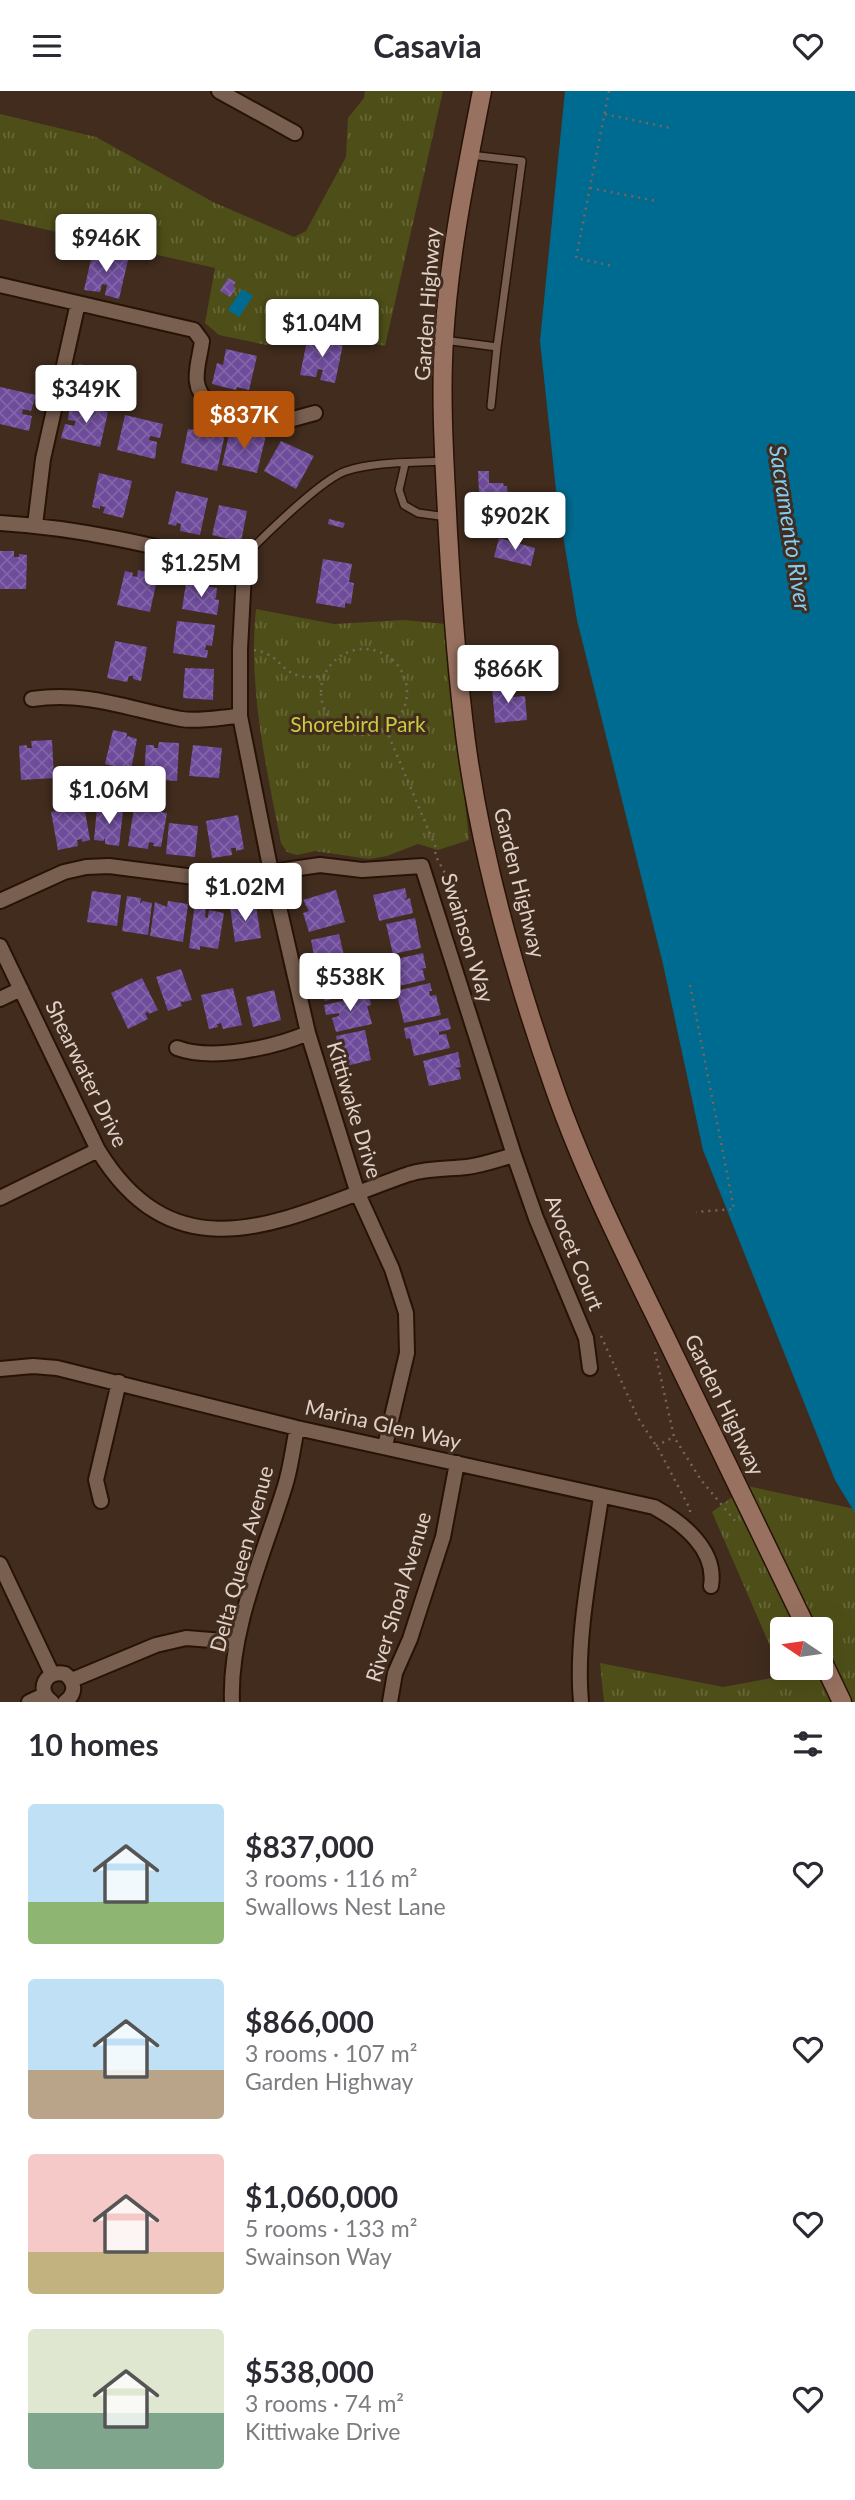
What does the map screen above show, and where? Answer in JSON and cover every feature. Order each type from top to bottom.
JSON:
[{"type":"main road","name":"Garden Highway","points":[[482,91],[452,258],[444,340],[445,461],[458,669],[467,745],[490,870],[526,1003],[554,1089],[599,1199],[801,1617]]},
{"type":"main road","points":[[832,1680],[842,1702]]},
{"type":"street","points":[[219,91],[295,133]]},
{"type":"street","points":[[0,285],[194,330],[202,341],[196,384],[199,395],[210,403],[293,419],[315,413]]},
{"type":"street","points":[[35,525],[43,459],[78,303]]},
{"type":"street","points":[[0,523],[113,536],[240,569]]},
{"type":"street","name":"Kittiwake Drive","points":[[240,569],[240,716],[307,1033],[358,1194],[392,1269],[407,1313],[407,1353],[384,1445]]},
{"type":"street","points":[[32,699],[56,695],[109,701],[184,719],[240,716]]},
{"type":"street","name":"Swainson Way","points":[[0,901],[64,872],[86,867],[109,866],[218,880],[254,878],[271,872],[320,865],[362,870],[422,866],[514,1155]]},
{"type":"street","name":"Shearwater Drive","points":[[0,946],[97,1150],[110,1171],[127,1190],[165,1216],[191,1226],[216,1230],[256,1227],[358,1194],[412,1173],[429,1169],[468,1167],[514,1155]]},
{"type":"street","points":[[0,999],[21,989]]},
{"type":"street","points":[[177,1048],[200,1054],[216,1053],[294,1039],[307,1033]]},
{"type":"street","points":[[0,1198],[97,1150]]},
{"type":"street","name":"Avocet Court","points":[[514,1155],[536,1218],[586,1338],[590,1368]]},
{"type":"street","name":"Marina Glen Way","points":[[0,1369],[33,1366],[57,1368],[297,1427],[654,1507],[683,1526],[703,1549],[713,1573],[710,1586]]},
{"type":"street","points":[[101,1501],[96,1480],[119,1382]]},
{"type":"street","name":"Delta Queen Avenue","points":[[232,1702],[231,1687],[237,1642],[286,1482],[297,1427]]},
{"type":"street","name":"River Shoal Avenue","points":[[390,1702],[395,1673],[410,1639],[443,1537],[457,1463]]},
{"type":"street","points":[[581,1702],[581,1651],[601,1497]]},
{"type":"street","points":[[0,1563],[52,1674]]},
{"type":"street","points":[[72,1680],[156,1645],[186,1638],[237,1642]]},
{"type":"street","points":[[29,1702],[48,1698],[45,1680],[52,1674],[65,1674],[72,1680],[73,1693],[65,1702]]},
{"type":"lane","points":[[469,155],[522,161],[491,406]]},
{"type":"lane","points":[[444,340],[497,347]]},
{"type":"lane","points":[[240,569],[253,546],[334,476],[380,464],[445,461]]},
{"type":"lane","points":[[405,464],[400,490],[404,505],[418,513],[447,517]]},
{"type":"path","points":[[609,91],[576,258],[613,266]]},
{"type":"path","points":[[604,114],[670,128]]},
{"type":"path","points":[[590,188],[656,201]]},
{"type":"path","points":[[240,649],[264,652],[292,675],[311,678],[325,675]]},
{"type":"path","points":[[373,650],[393,659],[405,678],[406,700],[397,719],[386,729],[374,734],[355,734],[338,726],[331,719],[323,702],[321,692],[325,675],[332,663],[351,651],[373,650]]},
{"type":"path","points":[[386,729],[436,848],[435,855],[445,873],[446,895]]},
{"type":"path","points":[[690,985],[734,1209],[696,1212]]},
{"type":"path","points":[[600,1335],[638,1418],[690,1509],[688,1521]]},
{"type":"path","points":[[654,1348],[674,1437],[701,1480],[737,1522]]},
{"type":"path","points":[[656,1446],[674,1437]]},
{"type":"green space","points":[[365,91],[443,91],[385,346],[310,331],[266,345],[219,335],[205,323],[215,268],[0,219],[0,114],[96,137],[213,202],[294,237],[306,231],[346,157],[348,118],[364,98]]},
{"type":"green space","name":"Shorebird Park","points":[[256,609],[334,624],[404,620],[446,624],[469,840],[438,850],[418,844],[387,856],[369,859],[315,851],[297,855],[287,852],[281,843],[256,697]]},
{"type":"green space","points":[[747,1486],[855,1509],[855,1702],[604,1702],[600,1663],[723,1687],[770,1678],[833,1680],[833,1617],[770,1617],[770,1646],[712,1512]]},
{"type":"water","name":"Sacramento River","points":[[565,91],[855,91],[855,1513],[835,1480],[703,1150],[663,964],[577,620],[557,499],[540,341]]},
{"type":"water","points":[[242,289],[253,296],[239,317],[228,310]]},
{"type":"building","points":[[93,251],[128,260],[119,299],[105,295],[107,285],[102,284],[100,292],[84,290]]},
{"type":"building","points":[[228,278],[236,282],[233,286],[236,288],[230,297],[220,291]]},
{"type":"building","points":[[308,336],[343,344],[335,383],[320,380],[323,370],[318,369],[316,377],[300,375]]},
{"type":"building","points":[[226,349],[257,356],[249,390],[212,384],[217,363],[223,365]]},
{"type":"building","points":[[79,364],[117,373],[109,408],[70,399],[74,385],[83,387],[85,382],[77,381]]},
{"type":"building","points":[[0,387],[36,395],[31,411],[23,409],[22,414],[32,416],[29,431],[0,424]]},
{"type":"building","points":[[70,403],[108,412],[100,447],[61,438],[65,424],[74,426],[76,421],[68,420]]},
{"type":"building","points":[[125,415],[163,424],[160,438],[150,436],[149,440],[157,442],[155,459],[117,450]]},
{"type":"building","points":[[231,426],[247,433],[245,440],[250,441],[252,432],[266,435],[257,473],[222,465]]},
{"type":"building","points":[[188,429],[225,434],[217,471],[181,463]]},
{"type":"building","points":[[281,441],[314,456],[296,489],[264,471]]},
{"type":"building","points":[[478,471],[489,471],[489,483],[503,483],[507,486],[508,504],[504,504],[504,512],[480,513]]},
{"type":"building","points":[[99,473],[132,481],[123,518],[103,513],[105,507],[92,507]]},
{"type":"building","points":[[176,491],[208,498],[200,535],[180,531],[181,524],[168,524]]},
{"type":"building","points":[[219,505],[247,511],[241,542],[212,535]]},
{"type":"building","points":[[329,519],[345,523],[343,528],[328,524]]},
{"type":"building","points":[[499,538],[535,548],[531,566],[494,557]]},
{"type":"building","points":[[0,551],[14,551],[14,557],[19,557],[19,554],[27,555],[26,589],[0,589]]},
{"type":"building","points":[[323,559],[352,564],[349,582],[354,583],[351,604],[345,603],[345,608],[316,603]]},
{"type":"building","points":[[138,570],[158,575],[150,612],[117,605],[125,571],[137,577]]},
{"type":"building","points":[[186,583],[217,588],[216,598],[213,599],[219,600],[217,615],[182,609]]},
{"type":"building","points":[[177,621],[215,625],[212,646],[206,645],[207,658],[173,653]]},
{"type":"building","points":[[115,641],[147,647],[141,681],[133,679],[133,676],[129,676],[127,682],[107,678]]},
{"type":"building","points":[[185,668],[214,669],[213,700],[183,698]]},
{"type":"building","points":[[512,684],[513,697],[525,696],[527,720],[495,723],[492,686]]},
{"type":"building","points":[[113,730],[127,733],[126,739],[128,736],[137,739],[131,770],[105,764]]},
{"type":"building","points":[[52,740],[54,778],[21,780],[19,746],[27,745],[27,748],[32,748],[31,741]]},
{"type":"building","points":[[159,742],[179,743],[177,781],[144,779],[146,745],[158,748]]},
{"type":"building","points":[[193,745],[222,748],[219,778],[189,776]]},
{"type":"building","points":[[84,806],[90,840],[77,840],[78,846],[58,850],[51,812]]},
{"type":"building","points":[[97,808],[123,811],[119,846],[105,844],[105,838],[103,841],[94,840]]},
{"type":"building","points":[[134,808],[167,813],[161,847],[153,846],[154,843],[149,842],[148,849],[128,846]]},
{"type":"building","points":[[238,815],[244,849],[236,851],[236,848],[231,848],[232,855],[212,858],[206,821]]},
{"type":"building","points":[[169,823],[198,826],[195,857],[166,854]]},
{"type":"building","points":[[405,888],[407,897],[404,900],[410,898],[413,913],[379,921],[373,895]]},
{"type":"building","points":[[336,890],[345,922],[309,932],[303,913],[309,911],[303,900]]},
{"type":"building","points":[[92,891],[121,895],[117,926],[87,922]]},
{"type":"building","points":[[127,896],[141,898],[140,904],[143,901],[152,903],[148,935],[122,931]]},
{"type":"building","points":[[168,901],[188,904],[183,942],[150,936],[155,902],[167,907]]},
{"type":"building","points":[[195,903],[206,905],[205,917],[208,918],[209,910],[224,913],[218,949],[200,946],[200,950],[189,948]]},
{"type":"building","points":[[244,905],[245,910],[247,907],[256,906],[261,938],[235,942],[230,907]]},
{"type":"building","points":[[415,918],[421,948],[393,954],[386,924]]},
{"type":"building","points":[[339,934],[346,964],[317,971],[311,940]]},
{"type":"building","points":[[423,953],[426,968],[420,969],[423,970],[425,980],[394,987],[388,961]]},
{"type":"building","points":[[352,966],[359,991],[325,1001],[321,987],[327,985],[321,975]]},
{"type":"building","points":[[181,969],[192,1000],[180,1001],[182,1006],[168,1011],[156,977]]},
{"type":"building","points":[[142,978],[158,1010],[145,1013],[148,1019],[128,1029],[111,993]]},
{"type":"building","points":[[430,983],[430,996],[436,995],[441,1015],[404,1023],[396,991]]},
{"type":"building","points":[[233,988],[242,1025],[223,1029],[221,1023],[217,1024],[218,1027],[209,1029],[201,995]]},
{"type":"building","points":[[274,990],[281,1020],[253,1027],[246,997]]},
{"type":"building","points":[[369,995],[371,1005],[367,1006],[372,1024],[336,1032],[332,1018],[339,1016],[339,1013],[326,1015],[324,1005]]},
{"type":"building","points":[[448,1018],[451,1029],[439,1032],[439,1035],[446,1034],[450,1048],[414,1056],[410,1038],[406,1039],[404,1028]]},
{"type":"building","points":[[365,1030],[371,1060],[342,1067],[336,1036]]},
{"type":"building","points":[[458,1052],[461,1067],[455,1068],[459,1070],[461,1079],[429,1086],[423,1061]]}]
